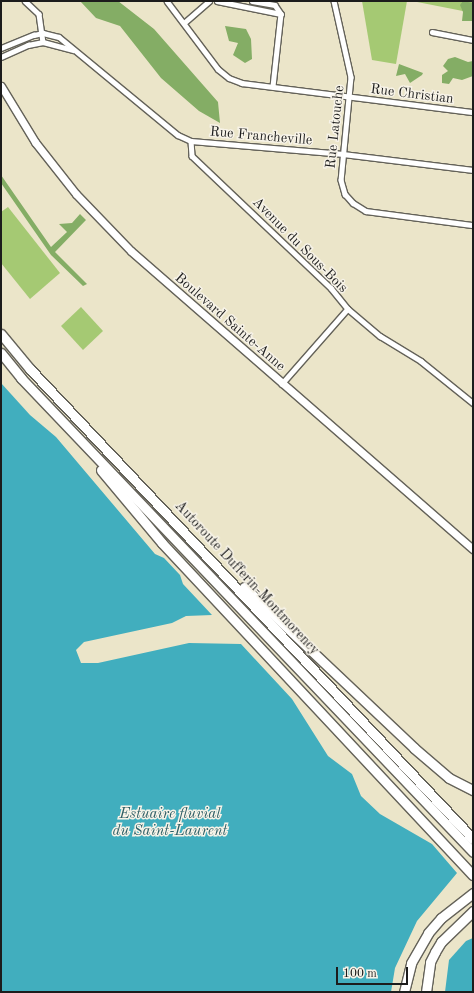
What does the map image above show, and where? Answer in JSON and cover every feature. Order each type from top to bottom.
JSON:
[{"type":"highway","name":"Autoroute Dufferin-Montmorency","points":[[1,334],[30,368],[473,839]]},
{"type":"highway","name":"Autoroute Dufferin-Montmorency","points":[[1,353],[46,404],[473,852]]},
{"type":"highway","points":[[46,404],[162,543],[473,876]]},
{"type":"highway","points":[[176,523],[414,748],[449,778],[473,790]]},
{"type":"highway","points":[[404,992],[411,963],[428,933],[441,918],[472,894]]},
{"type":"highway","points":[[426,992],[430,962],[435,952],[441,942],[473,911]]},
{"type":"main road","name":"Boulevard Sainte-Anne","points":[[1,86],[35,142],[76,194],[136,256],[473,549]]},
{"type":"street","points":[[1,57],[28,45],[43,42],[43,33],[39,14],[25,1]]},
{"type":"street","name":"Rue Christian","points":[[167,1],[218,69],[228,78],[242,83],[473,112]]},
{"type":"street","points":[[184,23],[210,1]]},
{"type":"street","points":[[218,1],[282,14]]},
{"type":"street","points":[[252,1],[275,5],[282,14],[273,87]]},
{"type":"street","name":"Rue Latouche","points":[[334,1],[351,77],[341,180],[345,194],[353,203],[366,211],[473,225]]},
{"type":"street","points":[[432,32],[473,40]]},
{"type":"street","points":[[1,48],[43,33]]},
{"type":"street","name":"Rue Francheville","points":[[43,33],[59,37],[173,131],[191,140],[343,154],[473,170]]},
{"type":"street","name":"Rue Francheville","points":[[43,42],[76,52]]},
{"type":"street","name":"Avenue du Sous-Bois","points":[[191,140],[192,156],[331,288],[348,309],[282,384]]},
{"type":"street","points":[[348,309],[380,336],[421,360],[473,403]]},
{"type":"green space","points":[[80,1],[118,1],[154,29],[218,102],[220,123],[199,111],[161,78],[120,26],[96,18]]},
{"type":"green space","points":[[362,1],[407,1],[396,64],[372,60]]},
{"type":"green space","points":[[412,1],[473,1],[473,13]]},
{"type":"green space","points":[[463,1],[473,3],[472,21],[462,21],[463,12],[460,5]]},
{"type":"green space","points":[[225,26],[246,29],[251,39],[252,59],[245,63],[233,55],[238,43],[229,41]]},
{"type":"green space","points":[[455,57],[468,62],[473,61],[473,76],[462,80],[453,78],[449,84],[442,83],[442,75],[448,71],[443,66],[448,59]]},
{"type":"green space","points":[[399,64],[423,73],[410,83],[405,74],[396,76]]},
{"type":"green space","points":[[1,175],[51,247],[67,232],[59,224],[72,223],[80,214],[86,220],[55,252],[87,284],[83,286],[51,255],[1,183]]},
{"type":"green space","points":[[8,207],[60,273],[30,299],[1,263],[1,212]]},
{"type":"green space","points":[[81,307],[103,331],[83,350],[61,326]]},
{"type":"water","name":"Estuaire fluvial du Saint-Laurent","points":[[1,383],[30,415],[56,437],[155,554],[164,558],[180,575],[183,584],[212,615],[186,616],[172,623],[84,642],[76,650],[81,663],[98,663],[189,643],[241,644],[292,699],[328,756],[352,774],[361,796],[380,814],[432,844],[457,873],[417,921],[395,968],[391,992],[1,992]]},
{"type":"water","points":[[473,938],[473,992],[445,992],[449,960],[466,941]]}]
